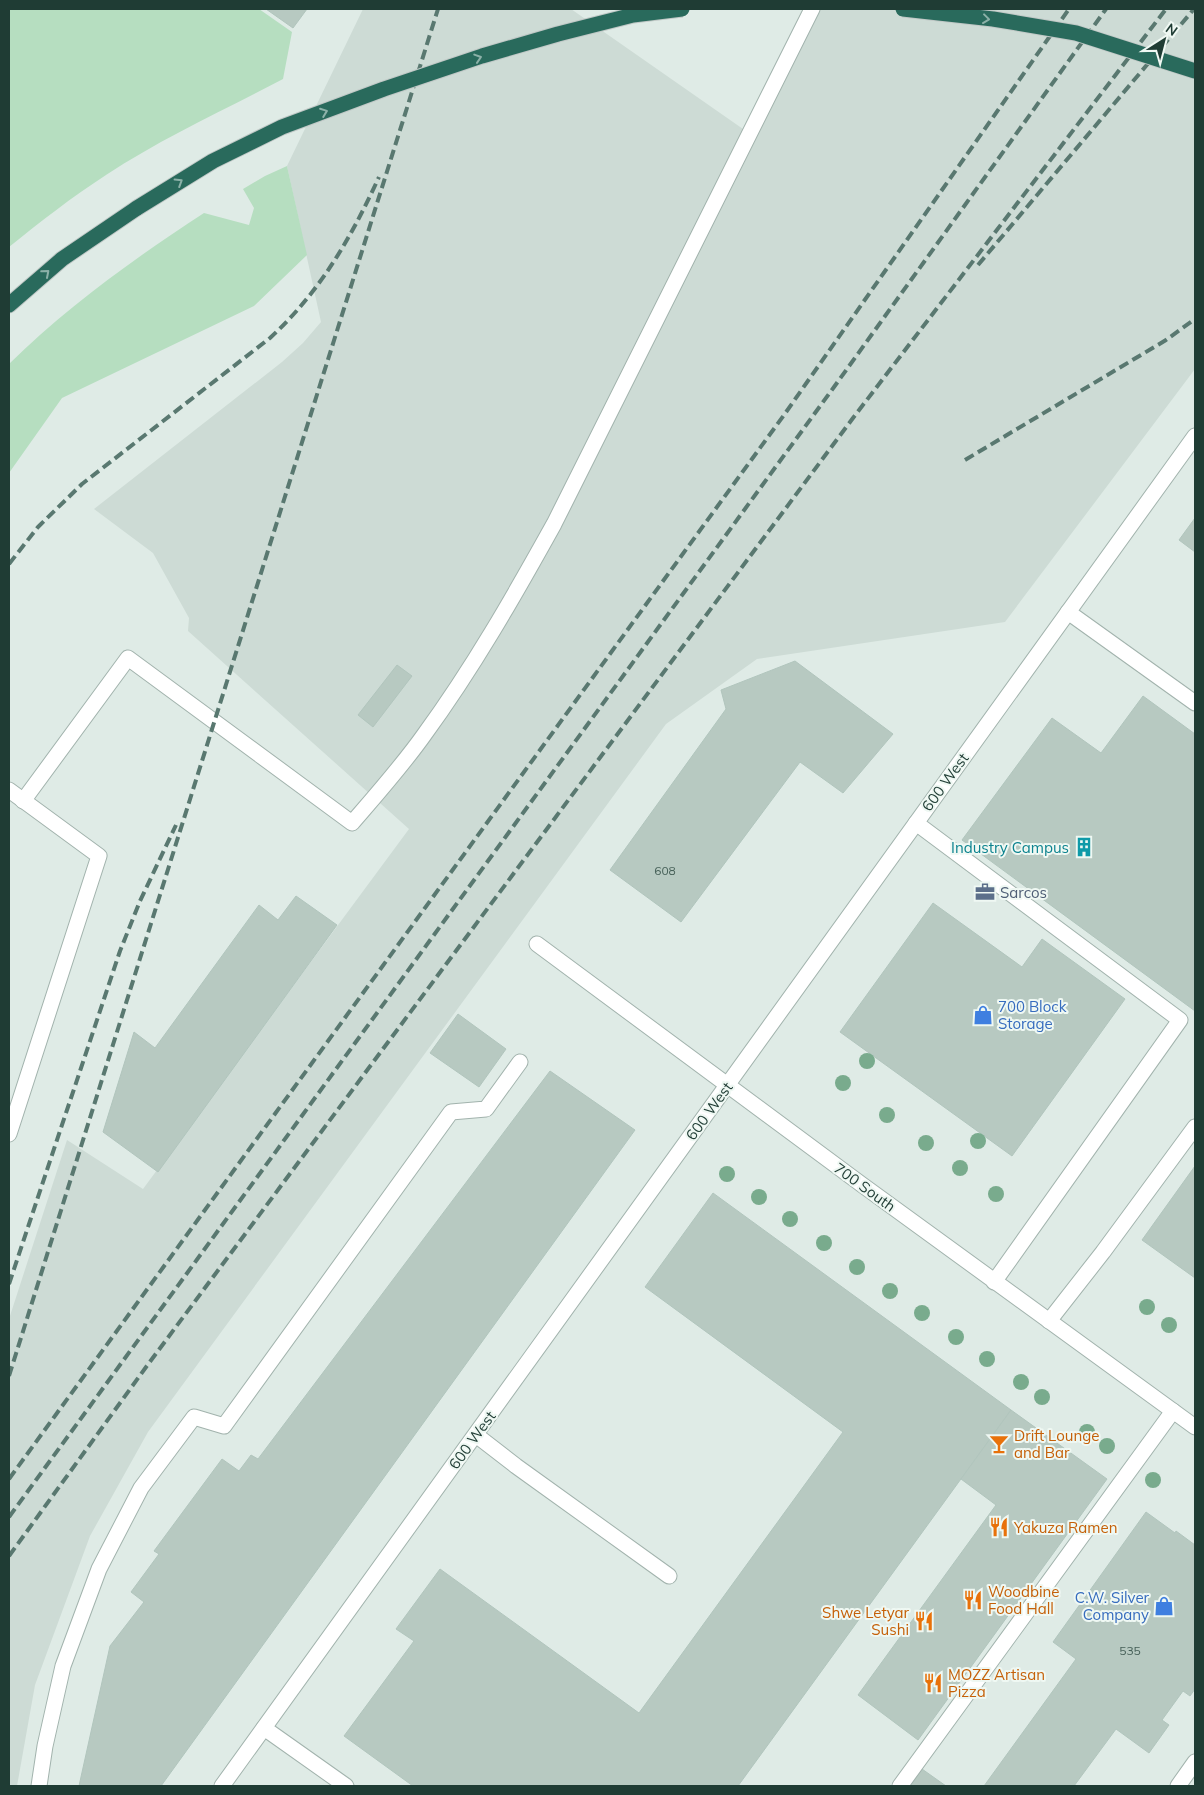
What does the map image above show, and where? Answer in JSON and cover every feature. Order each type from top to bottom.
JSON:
[{"type":"highway","points":[[9,305],[62,259],[137,208],[213,161],[274,132],[384,90],[482,56],[633,15],[682,9]]},
{"type":"highway","points":[[903,9],[993,19],[1076,33],[1195,70]]},
{"type":"street","points":[[23,801],[128,658],[352,823],[424,736],[469,670],[511,602],[554,524],[812,9]]},
{"type":"street","name":"600 West","points":[[222,1786],[1195,436]]},
{"type":"street","points":[[1068,612],[1195,703]]},
{"type":"street","points":[[9,790],[99,856],[9,1134]]},
{"type":"street","points":[[916,823],[1180,1020],[994,1282]]},
{"type":"street","name":"700 South","points":[[537,944],[994,1282],[1195,1427]]},
{"type":"street","points":[[38,1786],[45,1746],[64,1666],[99,1569],[141,1488],[194,1416],[224,1426],[451,1112],[486,1109],[520,1062]]},
{"type":"street","points":[[1049,1321],[1103,1252],[1195,1127]]},
{"type":"street","points":[[900,1786],[1172,1411]]},
{"type":"street","points":[[476,1435],[669,1576]]},
{"type":"street","points":[[264,1728],[346,1786]]},
{"type":"street","points":[[1178,1786],[1195,1762]]},
{"type":"shaded area","points":[[363,9],[571,9],[743,129],[803,9],[1195,9],[1195,369],[1005,622],[757,659],[666,724],[148,1432],[90,1536],[35,1685],[17,1786],[9,1786],[9,1319],[67,1140],[143,1189],[409,829],[188,631],[189,618],[153,553],[94,509],[282,362],[303,343],[321,322],[287,166]]},
{"type":"green space","points":[[9,9],[259,9],[292,32],[283,79],[127,162],[93,183],[9,247]]},
{"type":"green space","points":[[287,166],[307,255],[254,306],[62,398],[9,473],[9,364],[78,303],[153,247],[204,213],[249,225],[254,208],[243,189]]},
{"type":"building","points":[[266,9],[307,9],[293,28]]},
{"type":"building","points":[[1195,518],[1195,552],[1179,540]]},
{"type":"building","points":[[795,661],[893,734],[843,793],[800,762],[681,922],[610,870],[726,709],[721,690]]},
{"type":"building","points":[[397,665],[412,676],[373,727],[358,715]]},
{"type":"building","name":"Industry Campus","points":[[1143,696],[1195,734],[1195,1011],[962,840],[1052,718],[1101,753]]},
{"type":"building","points":[[296,896],[337,925],[158,1172],[103,1132],[134,1032],[155,1048],[259,905],[278,920]]},
{"type":"building","name":"700 Block Storage","points":[[933,903],[1022,967],[1042,939],[1125,999],[1012,1156],[840,1032]]},
{"type":"building","points":[[458,1014],[506,1049],[479,1087],[430,1053]]},
{"type":"building","points":[[550,1071],[635,1130],[161,1786],[79,1786],[110,1646],[144,1602],[131,1592],[159,1554],[154,1551],[222,1459],[239,1471],[251,1455],[258,1459]]},
{"type":"building","points":[[1195,1166],[1195,1278],[1142,1240]]},
{"type":"building","points":[[713,1193],[1011,1410],[738,1786],[413,1786],[344,1736],[414,1641],[396,1629],[440,1569],[639,1713],[843,1432],[645,1287]]},
{"type":"building","name":"Woodbine Food Hall","points":[[1011,1410],[1107,1479],[918,1740],[858,1695],[996,1505],[961,1479]]},
{"type":"building","points":[[1146,1512],[1195,1545],[1195,1689],[1190,1696],[1183,1691],[1162,1720],[1169,1725],[1149,1753],[1116,1729],[1074,1786],[984,1786],[1076,1659],[1053,1642]]},
{"type":"building","points":[[922,1769],[946,1786],[910,1786]]},
{"type":"railway","points":[[9,1376],[438,9]]},
{"type":"railway","points":[[9,1479],[784,415],[1069,9]]},
{"type":"railway","points":[[9,1517],[834,387],[1106,9]]},
{"type":"railway","points":[[9,1556],[149,1363],[853,418],[1166,9]]},
{"type":"railway","points":[[978,265],[1194,9]]},
{"type":"railway","points":[[9,564],[38,527],[82,484],[270,338],[288,320],[333,263],[379,177]]},
{"type":"railway","points":[[965,460],[1166,340],[1195,319]]},
{"type":"railway","points":[[9,1284],[120,951],[140,901],[176,825]]},
{"type":"place","name":"Industry Campus","points":[[1084,847]]},
{"type":"place","name":"Sarcos","points":[[985,892]]},
{"type":"place","name":"700 Block Storage","points":[[983,1015]]},
{"type":"place","name":"Drift Lounge and Bar","points":[[999,1444]]},
{"type":"place","name":"Yakuza Ramen","points":[[999,1527]]},
{"type":"place","name":"Woodbine Food Hall","points":[[973,1600]]},
{"type":"place","name":"C.W. Silver Company","points":[[1164,1606]]},
{"type":"place","name":"Shwe Letyar Sushi","points":[[924,1621]]},
{"type":"place","name":"MOZZ Artisan Pizza","points":[[933,1683]]}]
